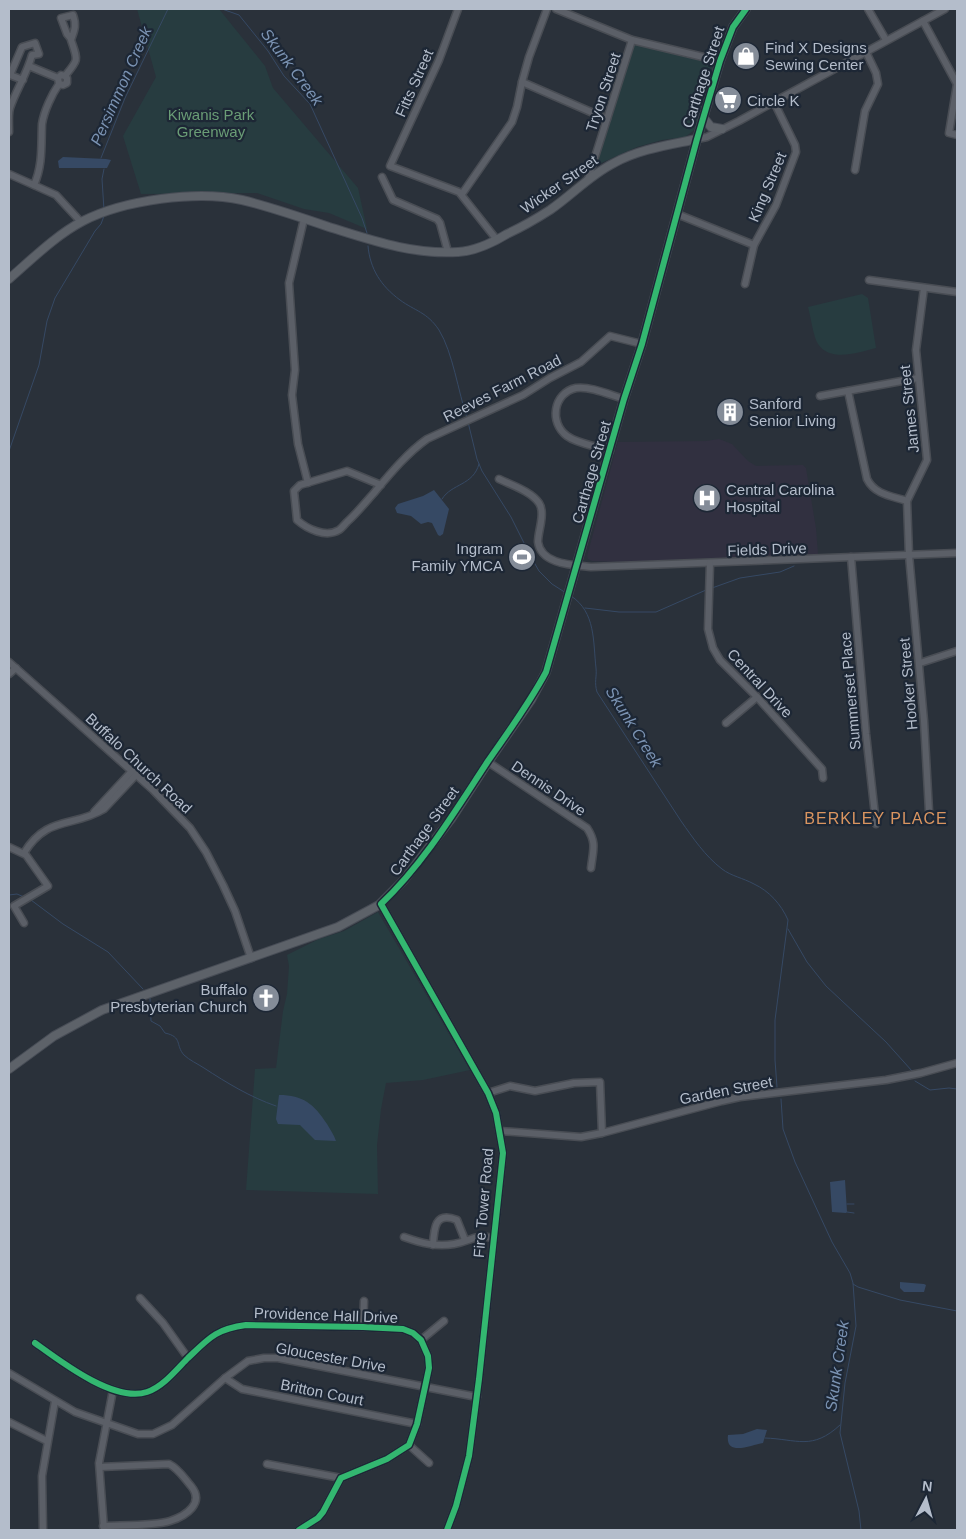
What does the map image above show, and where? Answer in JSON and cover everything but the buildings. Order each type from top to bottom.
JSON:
[{"type":"main road","name":"Carthage Street","points":[[9,1069],[54,1036],[102,1010],[338,927],[355,919],[381,904],[404,880],[436,840],[531,700],[546,672],[624,399],[642,344],[703,117],[720,61],[733,28],[746,9]]},
{"type":"main road","points":[[703,117],[711,127],[722,130]]},
{"type":"main road","name":"Wicker Street","points":[[9,279],[50,244],[81,222],[101,212],[139,202],[193,197],[240,200],[304,218],[391,247],[418,251],[459,252],[487,246],[551,209],[588,179],[614,163],[638,152],[697,139]]},
{"type":"street","name":"Fitts Street","points":[[458,9],[439,60],[390,166],[462,194]]},
{"type":"street","points":[[497,240],[462,194],[512,122],[529,57],[547,9]]},
{"type":"street","points":[[556,9],[632,40],[720,61]]},
{"type":"street","points":[[868,9],[886,40]]},
{"type":"street","name":"Wicker Street","points":[[697,139],[707,137],[722,130],[945,9]]},
{"type":"street","points":[[923,21],[957,84],[949,133],[957,135]]},
{"type":"street","points":[[29,66],[63,85],[67,82],[65,76],[77,58],[71,38]]},
{"type":"street","name":"Tryon Street","points":[[588,179],[632,40]]},
{"type":"street","points":[[9,132],[9,109],[23,80],[29,66],[32,55],[38,54],[35,43],[22,47],[10,75],[23,80]]},
{"type":"street","points":[[856,170],[865,111],[878,84],[876,73],[866,52]]},
{"type":"street","points":[[34,185],[39,174],[42,121],[58,81]]},
{"type":"street","points":[[522,82],[608,119]]},
{"type":"street","name":"King Street","points":[[745,284],[754,245],[776,205],[796,152],[795,144],[774,102]]},
{"type":"street","points":[[9,174],[56,195],[81,222]]},
{"type":"street","points":[[382,177],[393,200],[437,219],[440,223],[448,252]]},
{"type":"street","points":[[677,214],[754,245]]},
{"type":"street","points":[[304,218],[289,283],[295,370],[292,395],[298,444],[308,483],[347,471],[381,485]]},
{"type":"street","points":[[869,280],[957,292]]},
{"type":"street","name":"James Street","points":[[909,555],[907,501],[926,460],[916,350],[924,288]]},
{"type":"street","name":"Reeves Farm Road","points":[[308,483],[300,485],[294,491],[296,520],[305,527],[328,532],[339,530],[358,514],[381,485],[418,446],[428,439],[523,395],[581,362],[610,336],[642,344]]},
{"type":"street","points":[[820,396],[918,378]]},
{"type":"street","points":[[610,451],[575,440],[564,434],[555,419],[556,409],[561,398],[576,388],[624,399]]},
{"type":"street","points":[[848,391],[867,479],[870,485],[874,490],[907,501]]},
{"type":"street","name":"Fields Drive","points":[[499,479],[538,501],[542,513],[538,543],[546,555],[554,561],[591,568],[957,554]]},
{"type":"street","name":"Hooker Street","points":[[909,555],[920,663],[929,811]]},
{"type":"street","name":"Summerset Place","points":[[851,557],[866,734],[876,824]]},
{"type":"street","name":"Central Drive","points":[[710,563],[708,629],[711,644],[720,660],[757,697],[822,769],[823,778]]},
{"type":"street","points":[[920,663],[957,651]]},
{"type":"street","name":"Buffalo Church Road","points":[[9,662],[134,773],[175,811],[190,828],[206,852],[235,911],[251,958]]},
{"type":"street","points":[[9,674],[16,668]]},
{"type":"street","points":[[726,723],[757,697]]},
{"type":"street","name":"Dennis Drive","points":[[488,762],[586,828],[593,837],[594,843],[591,868]]},
{"type":"street","points":[[24,853],[43,831],[57,824],[98,813],[109,805],[134,773]]},
{"type":"street","points":[[9,847],[24,853],[48,886],[14,906],[24,923]]},
{"type":"street","name":"Fire Tower Road","points":[[381,904],[488,1093],[496,1112],[503,1154],[477,1397],[465,1475],[447,1530]]},
{"type":"street","name":"Garden Street","points":[[500,1131],[570,1137],[602,1133],[722,1101],[755,1095],[886,1080],[957,1063]]},
{"type":"street","points":[[488,1093],[510,1086],[535,1091],[566,1085],[600,1082],[602,1133]]},
{"type":"street","points":[[433,1245],[436,1223],[441,1219],[450,1218],[457,1220],[465,1240]]},
{"type":"street","points":[[404,1237],[433,1245],[456,1244],[474,1237],[493,1238]]},
{"type":"street","points":[[140,1298],[163,1324],[188,1358]]},
{"type":"street","points":[[363,1326],[364,1301]]},
{"type":"street","points":[[268,1464],[341,1478],[388,1459],[409,1445],[417,1424],[429,1368],[428,1356],[421,1340],[444,1321]]},
{"type":"street","name":"Providence Hall Drive","points":[[35,1343],[75,1372],[113,1390],[130,1393],[146,1392],[158,1386],[211,1336],[230,1327],[246,1324],[363,1326],[403,1329],[413,1333],[421,1340]]},
{"type":"street","name":"Gloucester Drive","points":[[9,1373],[75,1412],[138,1434],[153,1434],[172,1425],[225,1378],[248,1361],[264,1358],[278,1358],[477,1397]]},
{"type":"street","name":"Britton Court","points":[[225,1378],[242,1389],[417,1424]]},
{"type":"street","points":[[100,1467],[170,1464],[175,1467],[195,1491],[196,1504],[192,1509],[170,1521],[104,1528],[100,1467],[113,1390]]},
{"type":"street","points":[[43,1530],[42,1483],[55,1401]]},
{"type":"street","points":[[9,1422],[48,1441]]},
{"type":"street","points":[[409,1445],[429,1463]]},
{"type":"street","points":[[299,1530],[318,1518],[323,1512],[341,1478]]},
{"type":"shaded area","name":"Central Carolina Hospital","points":[[719,439],[732,444],[748,461],[756,466],[803,465],[806,468],[816,528],[818,554],[620,562],[592,561],[588,559],[587,556],[618,442],[706,441]]},
{"type":"green space","name":"Kiwanis Park Greenway","points":[[137,9],[219,9],[265,66],[273,88],[358,188],[367,229],[329,213],[304,209],[257,193],[141,194],[123,136],[156,77]]},
{"type":"green space","points":[[635,44],[713,64],[697,125],[685,137],[662,140],[637,147],[599,164],[596,161]]},
{"type":"green space","points":[[862,294],[868,298],[876,348],[846,355],[838,355],[824,350],[816,341],[808,307]]},
{"type":"green space","points":[[378,912],[470,1070],[423,1080],[386,1083],[377,1145],[378,1194],[246,1190],[255,1069],[276,1068],[287,994],[289,966],[287,955],[319,939],[344,931]]},
{"type":"water","points":[[63,157],[111,160],[107,168],[59,168],[58,161]]},
{"type":"water","points":[[434,490],[449,509],[443,534],[440,536],[432,523],[421,524],[411,516],[397,513],[395,508],[398,504],[423,496]]},
{"type":"water","points":[[279,1095],[301,1099],[312,1106],[327,1124],[336,1141],[315,1140],[300,1125],[278,1124],[276,1119]]},
{"type":"water","points":[[845,1180],[847,1212],[832,1212],[830,1182]]},
{"type":"water","points":[[900,1282],[926,1285],[924,1292],[904,1292],[900,1288]]},
{"type":"water","points":[[757,1429],[767,1430],[763,1443],[735,1448],[728,1442],[728,1435],[743,1434]]},
{"type":"waterway","name":"Persimmon Creek","points":[[101,158],[125,98],[168,9]]},
{"type":"waterway","name":"Skunk Creek","points":[[222,9],[239,15],[268,51],[284,76],[310,104],[367,233]]},
{"type":"waterway","name":"Persimmon Creek","points":[[104,169],[102,179],[104,210]]},
{"type":"waterway","name":"Persimmon Creek","points":[[9,451],[39,365],[47,321],[55,298],[101,224],[104,216]]},
{"type":"waterway","name":"Skunk Creek","points":[[368,246],[374,270],[387,289],[400,300],[430,319],[439,330],[452,361],[467,418]]},
{"type":"waterway","name":"Skunk Creek","points":[[468,422],[477,459],[482,471],[511,517],[539,571],[552,584],[566,593]]},
{"type":"waterway","points":[[442,499],[451,490],[467,481],[476,471],[479,464]]},
{"type":"waterway","points":[[712,588],[740,578],[780,572],[794,566]]},
{"type":"waterway","points":[[585,608],[619,612],[656,612],[706,590]]},
{"type":"waterway","name":"Skunk Creek","points":[[571,596],[585,610],[592,628],[597,692],[681,821],[716,864],[729,873],[765,890],[778,903],[788,920],[775,1020],[777,1087]]},
{"type":"waterway","points":[[9,895],[17,894],[24,897]]},
{"type":"waterway","points":[[31,900],[63,924],[108,952],[143,989]]},
{"type":"waterway","points":[[788,929],[807,962],[826,986],[886,1042],[912,1071]]},
{"type":"waterway","points":[[150,998],[151,1021],[160,1026],[165,1033],[177,1039],[181,1051],[186,1057],[239,1089],[276,1106]]},
{"type":"waterway","points":[[915,1081],[930,1090],[957,1089]]},
{"type":"waterway","name":"Skunk Creek","points":[[781,1099],[783,1129],[795,1162],[832,1242],[850,1273],[853,1283],[856,1326],[845,1383],[840,1433],[859,1511],[861,1530]]},
{"type":"waterway","points":[[847,1204],[854,1204]]},
{"type":"waterway","points":[[847,1212],[854,1213]]},
{"type":"waterway","points":[[853,1284],[900,1300],[957,1311]]},
{"type":"waterway","points":[[765,1438],[804,1442],[812,1441],[830,1433],[840,1425]]},
{"type":"cycle path","points":[[447,1530],[456,1506],[469,1456],[503,1153],[496,1113],[488,1093],[381,904],[412,871],[439,836],[525,707],[546,672],[624,399],[642,344],[720,61],[733,27],[746,9]]},
{"type":"cycle path","points":[[35,1343],[58,1360],[88,1378],[119,1392],[134,1394],[153,1390],[208,1340],[220,1332],[236,1327],[246,1325],[363,1327],[403,1329],[413,1333],[421,1340],[428,1356],[429,1368],[417,1424],[409,1445],[387,1459],[341,1478],[323,1512],[318,1518],[299,1530]]},
{"type":"place","name":"Find X Designs Sewing Center","points":[[746,56]]},
{"type":"place","name":"Circle K","points":[[728,100]]},
{"type":"place","name":"Sanford Senior Living","points":[[730,412]]},
{"type":"place","name":"Central Carolina Hospital","points":[[707,498]]},
{"type":"place","name":"Ingram Family YMCA","points":[[522,557]]},
{"type":"place","name":"Buffalo Presbyterian Church","points":[[266,998]]},
{"type":"district","name":"BERKLEY PLACE","points":[[876,818]]}]
